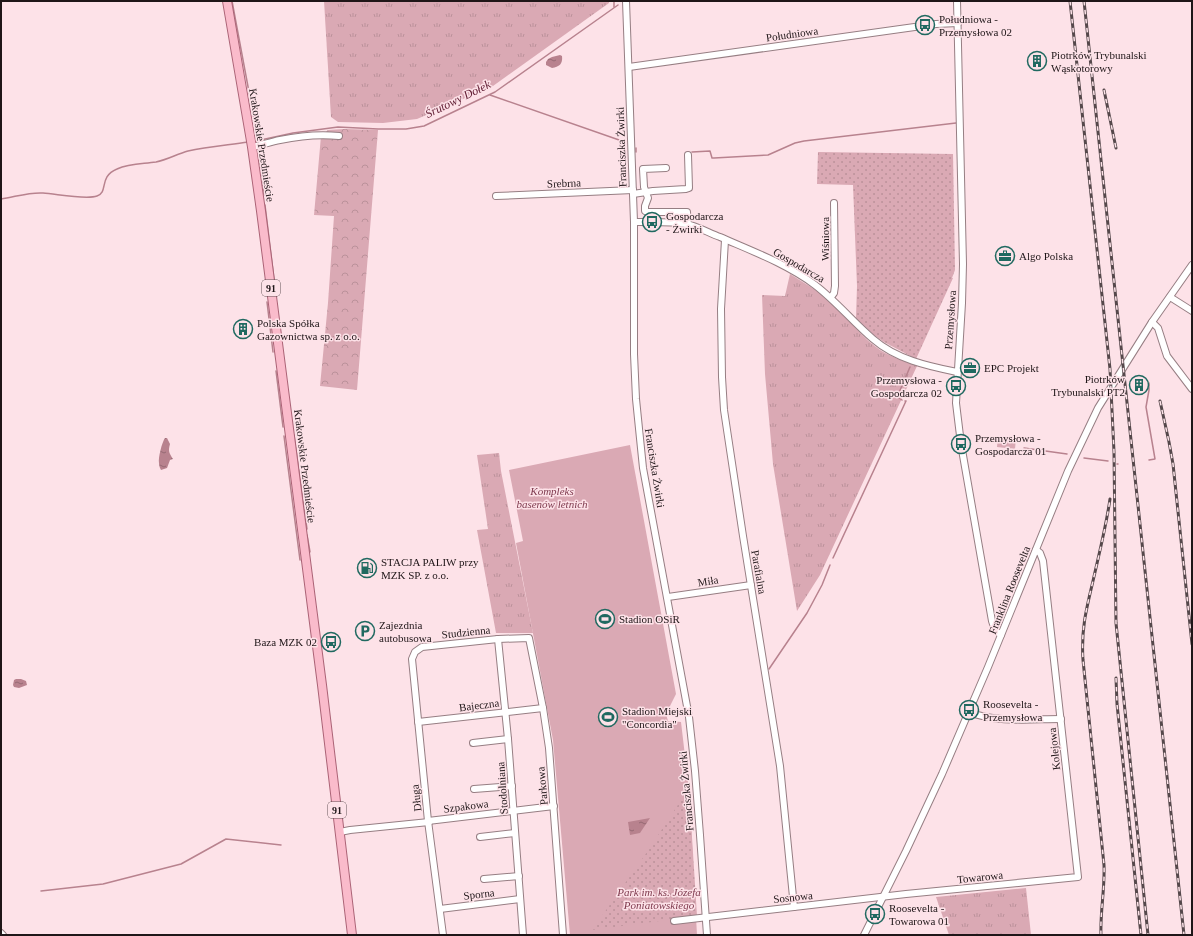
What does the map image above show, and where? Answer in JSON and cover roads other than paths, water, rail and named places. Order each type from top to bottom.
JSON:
[{"type":"main road","name":"Krakowskie Przedmieście","points":[[227,1],[252,147],[306,562],[352,935]]},
{"type":"street","name":"Franciszka Żwirki","points":[[626,1],[634,222],[634,354],[636,399],[643,468],[689,717],[700,827],[706,935]]},
{"type":"street","name":"Przemysłowa","points":[[957,1],[963,264],[956,403],[992,621],[995,630],[1001,635]]},
{"type":"street","name":"Południowa","points":[[629,67],[936,24],[958,23]]},
{"type":"street","points":[[252,147],[278,140],[303,136],[320,134],[339,136]]},
{"type":"street","name":"Srebrna","points":[[496,196],[646,192],[686,189],[689,188],[688,155]]},
{"type":"street","points":[[666,168],[643,169],[644,187],[648,198],[645,208],[646,211],[687,212],[688,224]]},
{"type":"street","name":"Wiśniowa","points":[[831,297],[834,293],[835,286],[834,203]]},
{"type":"street","name":"Gospodarcza","points":[[634,222],[672,222],[688,224],[763,256],[792,270],[814,284],[831,297],[873,339],[891,352],[921,364],[957,372]]},
{"type":"street","name":"Parafialna","points":[[725,240],[721,309],[724,410],[780,767],[794,907]]},
{"type":"street","name":"Franklina Roosevelta","points":[[864,935],[942,774],[1001,635],[1068,470],[1098,408],[1152,322],[1192,265]]},
{"type":"street","points":[[1170,297],[1192,312]]},
{"type":"street","points":[[1152,322],[1158,328],[1167,356],[1192,389]]},
{"type":"street","name":"Kolejowa","points":[[1036,550],[1040,553],[1043,560],[1078,877]]},
{"type":"street","name":"Miła","points":[[668,597],[751,585]]},
{"type":"street","name":"Studzienna","points":[[412,659],[415,652],[422,647],[498,639],[529,638]]},
{"type":"street","name":"Parkowa","points":[[529,638],[543,708],[549,748],[563,935]]},
{"type":"street","name":"Stodolniana","points":[[498,639],[506,712],[523,935]]},
{"type":"street","name":"Długa","points":[[412,659],[429,822],[443,935]]},
{"type":"street","name":"Bajeczna","points":[[418,722],[543,708]]},
{"type":"street","points":[[968,712],[995,719],[1061,719]]},
{"type":"street","points":[[473,743],[508,739]]},
{"type":"street","points":[[474,789],[512,786]]},
{"type":"street","name":"Szpakowa","points":[[340,832],[554,806]]},
{"type":"street","points":[[480,838],[515,834]]},
{"type":"street","points":[[484,879],[519,876]]},
{"type":"street","name":"Towarowa","points":[[883,897],[1078,877]]},
{"type":"street","name":"Sosnowa","points":[[674,921],[883,897]]},
{"type":"street","name":"Sporna","points":[[440,909],[520,899]]},
{"type":"water","points":[[560,55],[562,56],[562,61],[559,66],[552,68],[546,65],[548,59]]},
{"type":"water","points":[[165,438],[167,438],[170,444],[169,452],[173,459],[170,460],[167,468],[161,470],[159,458]]},
{"type":"water","points":[[14,680],[26,681],[27,685],[19,688],[14,687]]},
{"type":"water","points":[[650,818],[640,833],[630,835],[628,822]]},
{"type":"waterway","points":[[232,1],[258,140]]},
{"type":"waterway","name":"Śrutowy Dołek","points":[[614,1],[614,7]]},
{"type":"waterway","name":"Śrutowy Dołek","points":[[256,141],[293,133],[338,127],[406,129],[424,126],[495,92],[618,5]]},
{"type":"waterway","points":[[490,95],[622,141]]},
{"type":"waterway","points":[[692,152],[710,151],[712,158],[768,155],[795,143],[804,141],[956,123]]},
{"type":"waterway","name":"Śrutowy Dołek","points":[[1,199],[38,193],[79,197],[97,196],[103,191],[105,180],[111,172],[122,167],[160,161],[188,151],[248,142]]},
{"type":"waterway","points":[[262,148],[259,150],[259,154],[264,195]]},
{"type":"waterway","points":[[265,205],[275,287]]},
{"type":"waterway","points":[[267,302],[273,352]]},
{"type":"waterway","points":[[902,400],[898,395],[910,367]]},
{"type":"waterway","points":[[276,371],[283,427]]},
{"type":"waterway","points":[[1149,383],[1146,407],[1155,459],[1149,460]]},
{"type":"waterway","points":[[833,558],[905,401]]},
{"type":"waterway","points":[[294,435],[307,529]]},
{"type":"waterway","points":[[284,436],[300,560]]},
{"type":"waterway","points":[[1024,448],[1067,454]]},
{"type":"waterway","points":[[1084,458],[1108,461]]},
{"type":"waterway","points":[[307,535],[310,552]]},
{"type":"waterway","points":[[769,669],[807,613],[822,585],[830,565]]},
{"type":"waterway","points":[[41,891],[103,884],[181,864],[226,839],[281,845]]},
{"type":"railway","points":[[1070,1],[1110,369],[1114,452],[1116,623],[1148,935]]},
{"type":"railway","points":[[1084,1],[1184,935]]},
{"type":"railway","points":[[1104,90],[1116,148]]},
{"type":"railway","points":[[1160,401],[1173,464],[1192,644]]},
{"type":"railway","points":[[1101,935],[1104,865],[1083,660],[1083,629],[1110,499]]},
{"type":"railway","points":[[1116,678],[1117,704],[1141,935]]},
{"type":"place","name":"Południowa - Przemysłowa 02","points":[[925,25]]},
{"type":"place","name":"Piotrków Trybunalski Wąskotorowy","points":[[1037,61]]},
{"type":"place","name":"Gospodarcza - Żwirki","points":[[652,222]]},
{"type":"place","name":"Algo Polska","points":[[1005,256]]},
{"type":"place","name":"Polska Spółka Gazownictwa sp. z o.o.","points":[[243,329]]},
{"type":"place","name":"EPC Projekt","points":[[970,368]]},
{"type":"place","name":"Piotrków Trybunalski PT2","points":[[1139,385]]},
{"type":"place","name":"Przemysłowa - Gospodarcza 02","points":[[956,386]]},
{"type":"place","name":"Przemysłowa - Gospodarcza 01","points":[[961,444]]},
{"type":"place","name":"STACJA PALIW przy MZK SP. z o.o.","points":[[367,568]]},
{"type":"place","name":"Stadion OSiR","points":[[605,619]]},
{"type":"place","name":"Zajezdnia autobusowa","points":[[365,631]]},
{"type":"place","name":"Baza MZK 02","points":[[331,642]]},
{"type":"place","name":"Roosevelta - Przemysłowa","points":[[969,710]]},
{"type":"place","name":"Stadion Miejski \"Concordia\"","points":[[608,717]]},
{"type":"place","name":"Roosevelta - Towarowa 01","points":[[875,914]]},
{"type":"park label","name":"Kompleks basenów letnich","points":[[552,497]]},
{"type":"park label","name":"Park im. ks. Józefa Poniatowskiego","points":[[659,898]]}]
